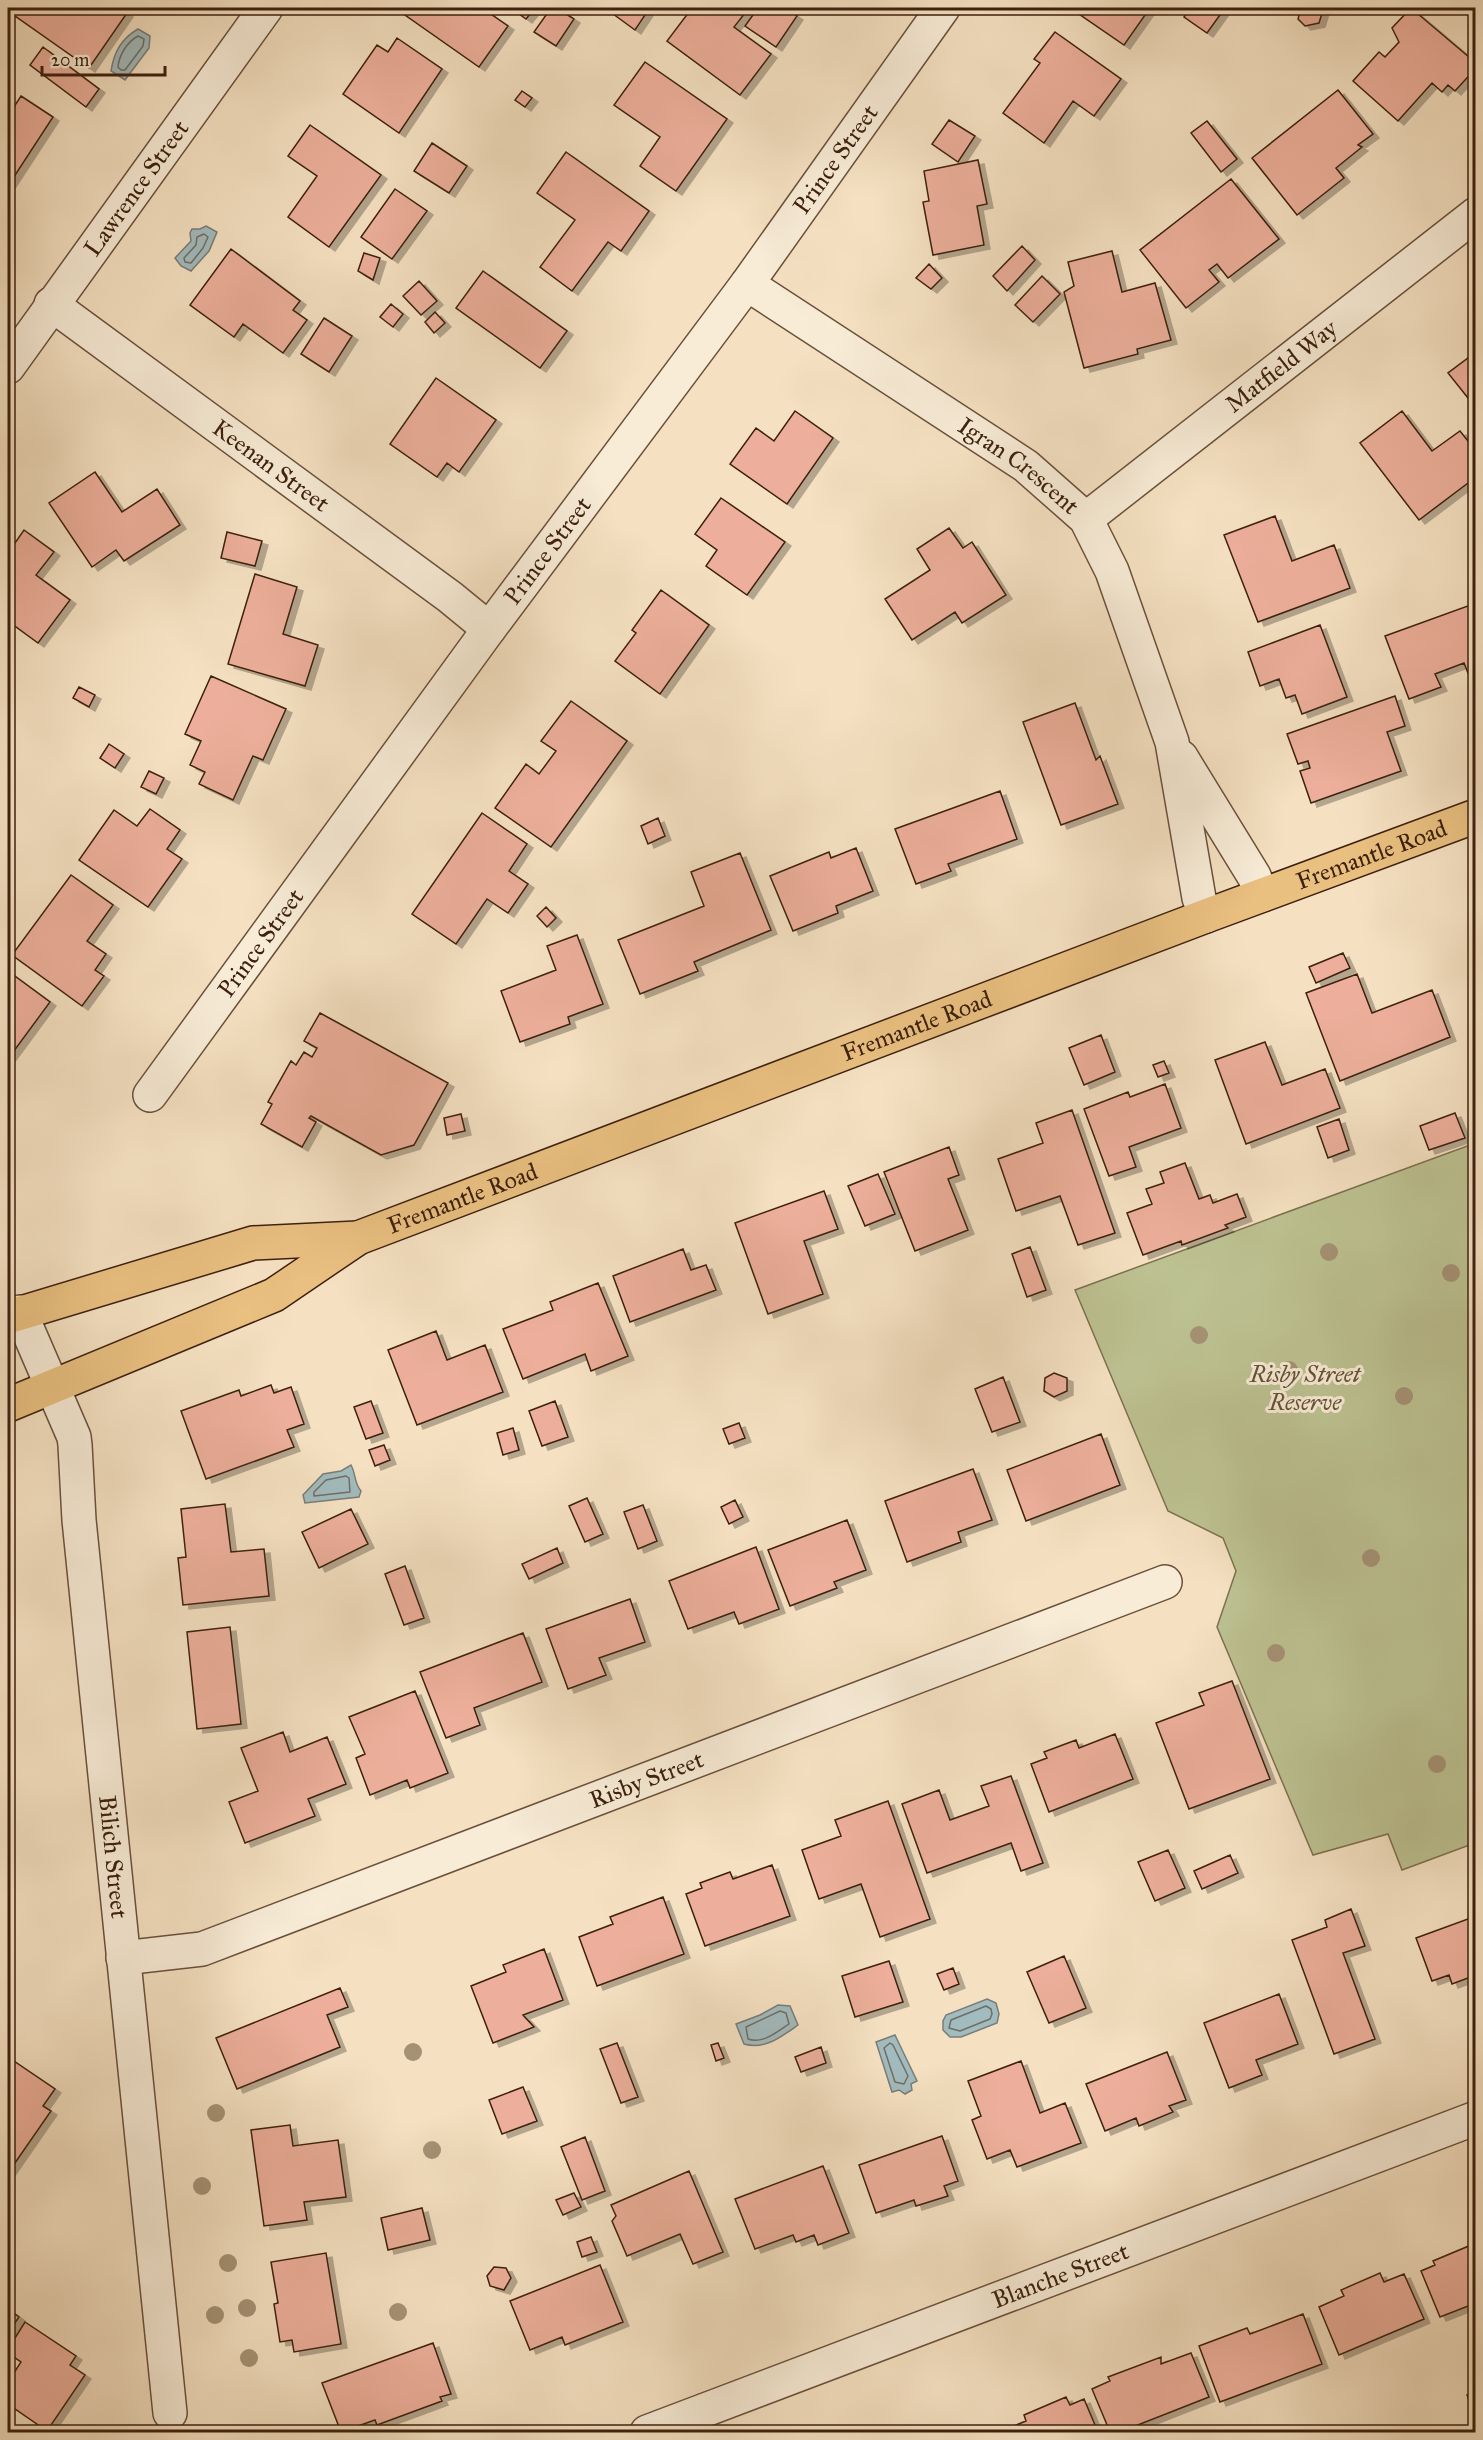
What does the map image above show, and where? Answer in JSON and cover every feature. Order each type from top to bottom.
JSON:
[{"type":"main road","name":"Fremantle Road","points":[[8,1405],[274,1295],[358,1238],[1476,816]]},
{"type":"main road","name":"Fremantle Road","points":[[14,1314],[253,1243],[358,1238]]},
{"type":"street","name":"Lawrence Street","points":[[8,367],[51,304],[266,8]]},
{"type":"street","name":"Prince Street","points":[[150,1095],[489,629],[747,284],[943,8]]},
{"type":"street","name":"Matfield Way","points":[[1086,519],[1476,214]]},
{"type":"street","name":"Igran Crescent","points":[[747,284],[1026,466],[1086,519],[1112,571],[1172,742],[1199,898],[1206,916]]},
{"type":"street","name":"Keenan Street","points":[[51,304],[450,597],[489,629]]},
{"type":"street","name":"Igran Crescent","points":[[1172,742],[1254,876],[1262,895]]},
{"type":"street","name":"Bilich Street","points":[[14,1314],[52,1386],[75,1445],[79,1520],[171,2426]]},
{"type":"street","name":"Risby Street","points":[[123,1958],[202,1949],[1165,1582]]},
{"type":"street","name":"Blanche Street","points":[[647,2433],[1476,2118]]},
{"type":"green space","name":"Risby Street Reserve","points":[[1470,1145],[1476,1195],[1475,1843],[1402,1870],[1388,1834],[1313,1855],[1217,1627],[1236,1571],[1223,1538],[1168,1511],[1075,1290]]},
{"type":"water","points":[[138,29],[150,36],[149,48],[125,80],[111,71],[112,64],[123,42]]},
{"type":"water","points":[[206,226],[217,232],[209,251],[191,271],[181,266],[175,258],[191,241],[192,229]]},
{"type":"water","points":[[351,1465],[361,1491],[359,1497],[305,1503],[303,1495],[323,1474],[341,1471]]},
{"type":"water","points":[[987,1999],[996,2003],[999,2014],[997,2023],[961,2037],[950,2037],[943,2030],[946,2015]]},
{"type":"water","points":[[778,2005],[790,2006],[798,2025],[766,2044],[744,2044],[736,2024]]},
{"type":"water","points":[[895,2035],[917,2081],[911,2084],[912,2090],[905,2094],[899,2090],[892,2092],[876,2042]]},
{"type":"building","points":[[8,8],[119,8],[127,13],[89,68],[8,11]]},
{"type":"building","points":[[395,8],[482,8],[508,26],[479,67]]},
{"type":"building","points":[[511,8],[535,8],[526,19]]},
{"type":"building","points":[[551,8],[557,8],[574,19],[556,46],[534,32]]},
{"type":"building","points":[[612,8],[641,8],[647,12],[635,30],[609,11]]},
{"type":"building","points":[[692,8],[749,8],[734,27],[771,54],[740,95],[667,41]]},
{"type":"building","points":[[758,8],[785,8],[797,16],[776,47],[745,26]]},
{"type":"building","points":[[1084,8],[1150,8],[1124,45],[1079,14]]},
{"type":"building","points":[[1190,8],[1225,8],[1207,33],[1184,17]]},
{"type":"building","points":[[1301,8],[1323,10],[1319,23],[1305,26],[1298,19]]},
{"type":"building","points":[[1411,8],[1476,63],[1476,68],[1455,91],[1448,85],[1442,92],[1432,83],[1398,121],[1353,81],[1379,52],[1385,57],[1399,42],[1392,28]]},
{"type":"building","points":[[1055,32],[1121,79],[1094,116],[1073,101],[1044,143],[1003,113],[1040,63],[1034,59]]},
{"type":"building","points":[[397,38],[442,69],[399,133],[343,94],[377,45],[388,52]]},
{"type":"building","points":[[43,47],[99,89],[86,107],[30,65]]},
{"type":"building","points":[[645,62],[727,119],[676,191],[640,166],[660,137],[614,105]]},
{"type":"building","points":[[1338,90],[1373,134],[1358,145],[1362,147],[1336,168],[1344,178],[1297,215],[1252,158]]},
{"type":"building","points":[[522,91],[532,98],[525,107],[515,100]]},
{"type":"building","points":[[21,96],[53,117],[8,186],[8,116]]},
{"type":"building","points":[[949,120],[975,136],[958,162],[932,144]]},
{"type":"building","points":[[1207,121],[1237,159],[1221,172],[1191,133]]},
{"type":"building","points":[[310,125],[381,175],[329,247],[288,217],[317,176],[288,156]]},
{"type":"building","points":[[432,143],[467,166],[449,193],[414,171]]},
{"type":"building","points":[[566,152],[649,211],[621,251],[608,242],[572,291],[540,267],[575,220],[537,193]]},
{"type":"building","points":[[978,160],[987,204],[977,206],[984,245],[933,255],[923,202],[929,201],[924,171]]},
{"type":"building","points":[[1231,179],[1279,239],[1228,278],[1217,264],[1209,270],[1219,282],[1186,308],[1140,250]]},
{"type":"building","points":[[395,189],[427,211],[392,259],[361,237]]},
{"type":"building","points":[[1022,246],[1035,260],[1007,291],[993,276]]},
{"type":"building","points":[[231,249],[300,301],[293,310],[307,320],[283,353],[243,324],[234,337],[190,305]]},
{"type":"building","points":[[1112,251],[1122,292],[1155,283],[1171,340],[1137,349],[1138,354],[1084,368],[1064,292],[1074,286],[1068,262]]},
{"type":"building","points":[[364,253],[380,258],[373,280],[358,271]]},
{"type":"building","points":[[929,264],[942,278],[931,289],[916,278]]},
{"type":"building","points":[[483,271],[567,331],[540,368],[456,308]]},
{"type":"building","points":[[1042,276],[1060,294],[1033,322],[1015,305]]},
{"type":"building","points":[[419,281],[437,301],[421,315],[403,296]]},
{"type":"building","points":[[391,304],[403,314],[393,327],[380,317]]},
{"type":"building","points":[[435,312],[445,323],[434,333],[425,322]]},
{"type":"building","points":[[324,318],[352,336],[329,372],[301,354]]},
{"type":"building","points":[[1476,352],[1476,408],[1448,373]]},
{"type":"building","points":[[436,378],[496,420],[459,472],[447,463],[437,477],[390,444]]},
{"type":"building","points":[[795,411],[833,438],[787,504],[730,464],[756,428],[774,441]]},
{"type":"building","points":[[1402,411],[1432,451],[1460,431],[1476,451],[1476,477],[1419,520],[1360,443]]},
{"type":"building","points":[[95,472],[122,512],[157,489],[180,525],[124,561],[116,550],[92,567],[49,503]]},
{"type":"building","points":[[721,498],[785,542],[747,595],[706,566],[717,550],[695,534]]},
{"type":"building","points":[[1275,516],[1292,561],[1334,545],[1350,588],[1258,622],[1224,535]]},
{"type":"building","points":[[949,528],[963,548],[972,542],[1006,595],[962,623],[955,612],[912,640],[885,599],[930,570],[917,549]]},
{"type":"building","points":[[24,530],[54,552],[36,575],[70,600],[38,643],[8,621],[8,553]]},
{"type":"building","points":[[227,532],[262,541],[255,566],[221,558]]},
{"type":"building","points":[[255,574],[297,587],[283,634],[318,645],[305,686],[228,664]]},
{"type":"building","points":[[661,590],[709,625],[660,694],[615,661],[636,633],[632,630]]},
{"type":"building","points":[[1476,603],[1476,670],[1468,673],[1464,663],[1435,674],[1441,687],[1409,699],[1385,636]]},
{"type":"building","points":[[1320,625],[1347,697],[1302,714],[1295,695],[1286,698],[1279,679],[1260,686],[1248,652]]},
{"type":"building","points":[[211,676],[286,709],[263,760],[253,756],[233,800],[199,784],[205,772],[190,765],[201,741],[185,734]]},
{"type":"building","points":[[79,687],[95,695],[89,707],[73,698]]},
{"type":"building","points":[[1395,696],[1405,726],[1387,732],[1401,771],[1311,803],[1300,771],[1310,768],[1308,761],[1298,764],[1287,734]]},
{"type":"building","points":[[571,701],[627,741],[551,847],[495,808],[526,764],[539,774],[556,751],[541,741]]},
{"type":"building","points":[[1075,703],[1096,760],[1100,756],[1118,804],[1061,825],[1023,722]]},
{"type":"building","points":[[109,744],[124,754],[115,768],[100,758]]},
{"type":"building","points":[[149,771],[164,778],[156,794],[141,787]]},
{"type":"building","points":[[1000,791],[1017,839],[948,864],[951,871],[916,884],[895,829]]},
{"type":"building","points":[[150,809],[180,830],[167,849],[182,859],[148,907],[79,860],[114,810],[137,826]]},
{"type":"building","points":[[482,813],[527,844],[509,871],[528,884],[508,913],[487,899],[456,944],[412,914]]},
{"type":"building","points":[[658,818],[665,836],[648,844],[641,826]]},
{"type":"building","points":[[856,848],[873,891],[836,906],[838,913],[793,931],[770,876],[829,852],[831,858]]},
{"type":"building","points":[[740,853],[771,930],[694,962],[698,971],[640,994],[618,940],[704,906],[691,872]]},
{"type":"building","points":[[71,875],[113,905],[87,941],[106,954],[95,970],[104,976],[82,1006],[12,955]]},
{"type":"building","points":[[546,907],[556,918],[547,927],[537,916]]},
{"type":"building","points":[[577,935],[603,1004],[568,1017],[570,1024],[520,1042],[501,991],[556,970],[547,946]]},
{"type":"building","points":[[1343,953],[1350,968],[1316,983],[1309,967]]},
{"type":"building","points":[[8,971],[50,1002],[8,1059]]},
{"type":"building","points":[[1357,974],[1372,1013],[1432,990],[1450,1037],[1340,1081],[1306,993]]},
{"type":"building","points":[[320,1013],[448,1083],[414,1145],[381,1155],[311,1116],[309,1118],[316,1122],[302,1147],[261,1124],[272,1104],[268,1102],[291,1061],[296,1065],[304,1052],[312,1057],[317,1048],[304,1041]]},
{"type":"building","points":[[1101,1035],[1115,1072],[1084,1085],[1069,1048]]},
{"type":"building","points":[[1265,1042],[1282,1085],[1325,1069],[1340,1108],[1246,1144],[1215,1060]]},
{"type":"building","points":[[1164,1061],[1169,1073],[1158,1077],[1153,1065]]},
{"type":"building","points":[[1165,1084],[1181,1128],[1129,1147],[1136,1167],[1109,1176],[1084,1109],[1128,1092],[1130,1097]]},
{"type":"building","points":[[1072,1110],[1115,1233],[1078,1245],[1060,1196],[1016,1211],[998,1159],[1043,1143],[1036,1123]]},
{"type":"building","points":[[1455,1113],[1465,1138],[1429,1150],[1420,1126]]},
{"type":"building","points":[[461,1114],[465,1131],[447,1135],[444,1118]]},
{"type":"building","points":[[1339,1119],[1349,1150],[1328,1158],[1317,1127]]},
{"type":"building","points":[[949,1147],[959,1175],[948,1179],[968,1230],[915,1251],[884,1172]]},
{"type":"building","points":[[1185,1163],[1199,1199],[1210,1195],[1213,1203],[1237,1194],[1246,1217],[1225,1225],[1228,1228],[1182,1245],[1181,1241],[1143,1255],[1127,1213],[1152,1204],[1146,1189],[1164,1183],[1160,1172]]},
{"type":"building","points":[[878,1174],[895,1214],[865,1226],[848,1186]]},
{"type":"building","points":[[824,1191],[838,1229],[804,1241],[823,1294],[768,1314],[735,1223]]},
{"type":"building","points":[[1030,1247],[1046,1290],[1027,1297],[1012,1254]]},
{"type":"building","points":[[683,1249],[691,1270],[706,1265],[716,1290],[630,1322],[613,1276]]},
{"type":"building","points":[[598,1283],[628,1356],[591,1371],[585,1354],[523,1379],[503,1329],[553,1310],[550,1302]]},
{"type":"building","points":[[436,1331],[447,1360],[485,1345],[503,1392],[417,1425],[388,1350]]},
{"type":"building","points":[[1054,1373],[1067,1378],[1067,1391],[1054,1397],[1044,1391],[1045,1378]]},
{"type":"building","points":[[1003,1377],[1020,1422],[992,1432],[975,1389]]},
{"type":"building","points":[[271,1385],[274,1393],[291,1387],[304,1424],[287,1430],[294,1447],[206,1479],[181,1411],[239,1390],[241,1396]]},
{"type":"building","points":[[371,1401],[383,1433],[366,1439],[354,1407]]},
{"type":"building","points":[[555,1401],[568,1437],[542,1446],[529,1411]]},
{"type":"building","points":[[739,1423],[745,1438],[729,1444],[723,1429]]},
{"type":"building","points":[[513,1428],[519,1450],[503,1455],[497,1433]]},
{"type":"building","points":[[1101,1434],[1120,1485],[1026,1521],[1007,1470]]},
{"type":"building","points":[[384,1445],[390,1460],[375,1466],[369,1450]]},
{"type":"building","points":[[973,1469],[992,1520],[958,1532],[961,1542],[907,1562],[885,1501]]},
{"type":"building","points":[[587,1498],[603,1534],[585,1542],[569,1506]]},
{"type":"building","points":[[735,1500],[743,1517],[729,1524],[721,1507]]},
{"type":"building","points":[[225,1504],[231,1552],[264,1549],[269,1596],[183,1605],[178,1558],[186,1557],[181,1509]]},
{"type":"building","points":[[643,1505],[657,1541],[638,1549],[624,1512]]},
{"type":"building","points":[[351,1509],[368,1544],[319,1568],[302,1532]]},
{"type":"building","points":[[847,1520],[866,1570],[834,1582],[837,1588],[790,1606],[768,1550]]},
{"type":"building","points":[[756,1547],[779,1609],[739,1624],[734,1612],[688,1629],[669,1581]]},
{"type":"building","points":[[557,1548],[563,1563],[529,1579],[522,1564]]},
{"type":"building","points":[[405,1566],[424,1618],[404,1625],[385,1574]]},
{"type":"building","points":[[630,1599],[645,1642],[599,1658],[606,1675],[568,1689],[546,1629]]},
{"type":"building","points":[[230,1627],[241,1724],[197,1729],[187,1632]]},
{"type":"building","points":[[523,1633],[542,1682],[474,1708],[480,1725],[446,1738],[420,1672]]},
{"type":"building","points":[[1232,1681],[1270,1779],[1189,1809],[1156,1723],[1204,1705],[1199,1693]]},
{"type":"building","points":[[415,1691],[448,1773],[410,1788],[407,1780],[370,1795],[356,1758],[365,1754],[349,1717]]},
{"type":"building","points":[[283,1732],[290,1752],[327,1737],[346,1784],[308,1799],[315,1816],[245,1843],[229,1802],[258,1791],[241,1748]]},
{"type":"building","points":[[1115,1734],[1133,1779],[1049,1812],[1031,1764],[1047,1758],[1044,1752],[1076,1740],[1079,1748]]},
{"type":"building","points":[[1011,1776],[1043,1863],[1021,1871],[1011,1843],[927,1873],[902,1804],[939,1790],[950,1820],[989,1806],[981,1786]]},
{"type":"building","points":[[888,1801],[930,1919],[880,1937],[861,1884],[819,1899],[802,1850],[841,1836],[835,1820]]},
{"type":"building","points":[[1168,1850],[1185,1888],[1155,1901],[1138,1862]]},
{"type":"building","points":[[1230,1855],[1238,1873],[1202,1889],[1194,1871]]},
{"type":"building","points":[[772,1865],[790,1916],[705,1946],[686,1894],[702,1888],[700,1883],[730,1872],[733,1879]]},
{"type":"building","points":[[663,1897],[684,1954],[597,1986],[579,1937],[613,1924],[610,1917]]},
{"type":"building","points":[[1351,1909],[1365,1946],[1343,1953],[1375,2039],[1334,2054],[1292,1940],[1327,1927],[1325,1920]]},
{"type":"building","points":[[1476,1916],[1476,1975],[1452,1984],[1449,1975],[1432,1981],[1416,1938]]},
{"type":"building","points":[[544,1949],[563,2000],[523,2015],[534,2027],[493,2043],[471,1986],[506,1972],[503,1965]]},
{"type":"building","points":[[1064,1956],[1086,2008],[1049,2023],[1027,1972]]},
{"type":"building","points":[[889,1961],[903,2002],[855,2017],[842,1976]]},
{"type":"building","points":[[953,1968],[959,1984],[944,1990],[937,1974]]},
{"type":"building","points":[[340,1988],[348,2007],[327,2015],[340,2047],[237,2089],[216,2038]]},
{"type":"building","points":[[1279,1994],[1298,2044],[1256,2060],[1262,2075],[1229,2088],[1204,2023]]},
{"type":"building","points":[[617,2043],[638,2097],[621,2103],[600,2049]]},
{"type":"building","points":[[718,2043],[724,2058],[716,2061],[711,2045]]},
{"type":"building","points":[[821,2047],[826,2063],[801,2072],[795,2057]]},
{"type":"building","points":[[1167,2052],[1186,2100],[1169,2106],[1173,2112],[1139,2126],[1136,2118],[1105,2131],[1086,2084]]},
{"type":"building","points":[[8,2057],[55,2089],[43,2106],[51,2111],[8,2173]]},
{"type":"building","points":[[1021,2061],[1040,2113],[1065,2103],[1081,2143],[1017,2167],[1010,2150],[987,2159],[972,2120],[981,2116],[968,2081]]},
{"type":"building","points":[[523,2087],[537,2121],[502,2134],[489,2100]]},
{"type":"building","points":[[290,2125],[293,2146],[338,2140],[346,2197],[304,2202],[307,2220],[264,2226],[251,2130]]},
{"type":"building","points":[[942,2136],[958,2181],[944,2186],[948,2196],[916,2206],[914,2200],[876,2213],[859,2165]]},
{"type":"building","points":[[585,2137],[605,2191],[582,2200],[561,2147]]},
{"type":"building","points":[[823,2166],[849,2233],[818,2245],[814,2235],[796,2242],[793,2235],[755,2249],[735,2199]]},
{"type":"building","points":[[689,2171],[723,2252],[693,2264],[680,2234],[627,2256],[612,2221],[616,2216],[611,2205]]},
{"type":"building","points":[[574,2193],[581,2207],[563,2215],[556,2200]]},
{"type":"building","points":[[422,2208],[430,2240],[388,2250],[381,2218]]},
{"type":"building","points":[[591,2237],[597,2252],[582,2257],[577,2242]]},
{"type":"building","points":[[1476,2243],[1476,2303],[1440,2317],[1421,2271],[1435,2265],[1433,2261]]},
{"type":"building","points":[[326,2253],[341,2344],[294,2352],[292,2340],[280,2342],[274,2304],[278,2303],[271,2262]]},
{"type":"building","points":[[600,2265],[623,2322],[565,2345],[562,2337],[530,2350],[510,2301]]},
{"type":"building","points":[[494,2267],[506,2268],[511,2278],[504,2290],[490,2286],[487,2276]]},
{"type":"building","points":[[1380,2273],[1384,2282],[1404,2274],[1424,2319],[1339,2355],[1319,2307],[1344,2296],[1341,2290]]},
{"type":"building","points":[[8,2309],[19,2317],[8,2333]]},
{"type":"building","points":[[1303,2314],[1322,2364],[1220,2402],[1199,2346],[1247,2328],[1250,2334]]},
{"type":"building","points":[[25,2322],[76,2356],[70,2365],[85,2375],[47,2431],[8,2404],[8,2382],[21,2362],[8,2353],[8,2349]]},
{"type":"building","points":[[433,2343],[451,2394],[440,2397],[442,2401],[377,2425],[375,2420],[341,2432],[322,2383]]},
{"type":"building","points":[[1191,2353],[1209,2397],[1120,2432],[1110,2432],[1092,2389],[1110,2381],[1108,2377],[1161,2357],[1161,2364]]},
{"type":"building","points":[[1476,2392],[1476,2418],[1467,2395]]},
{"type":"building","points":[[1066,2397],[1070,2405],[1084,2399],[1098,2432],[999,2432],[1026,2421],[1024,2415]]}]
